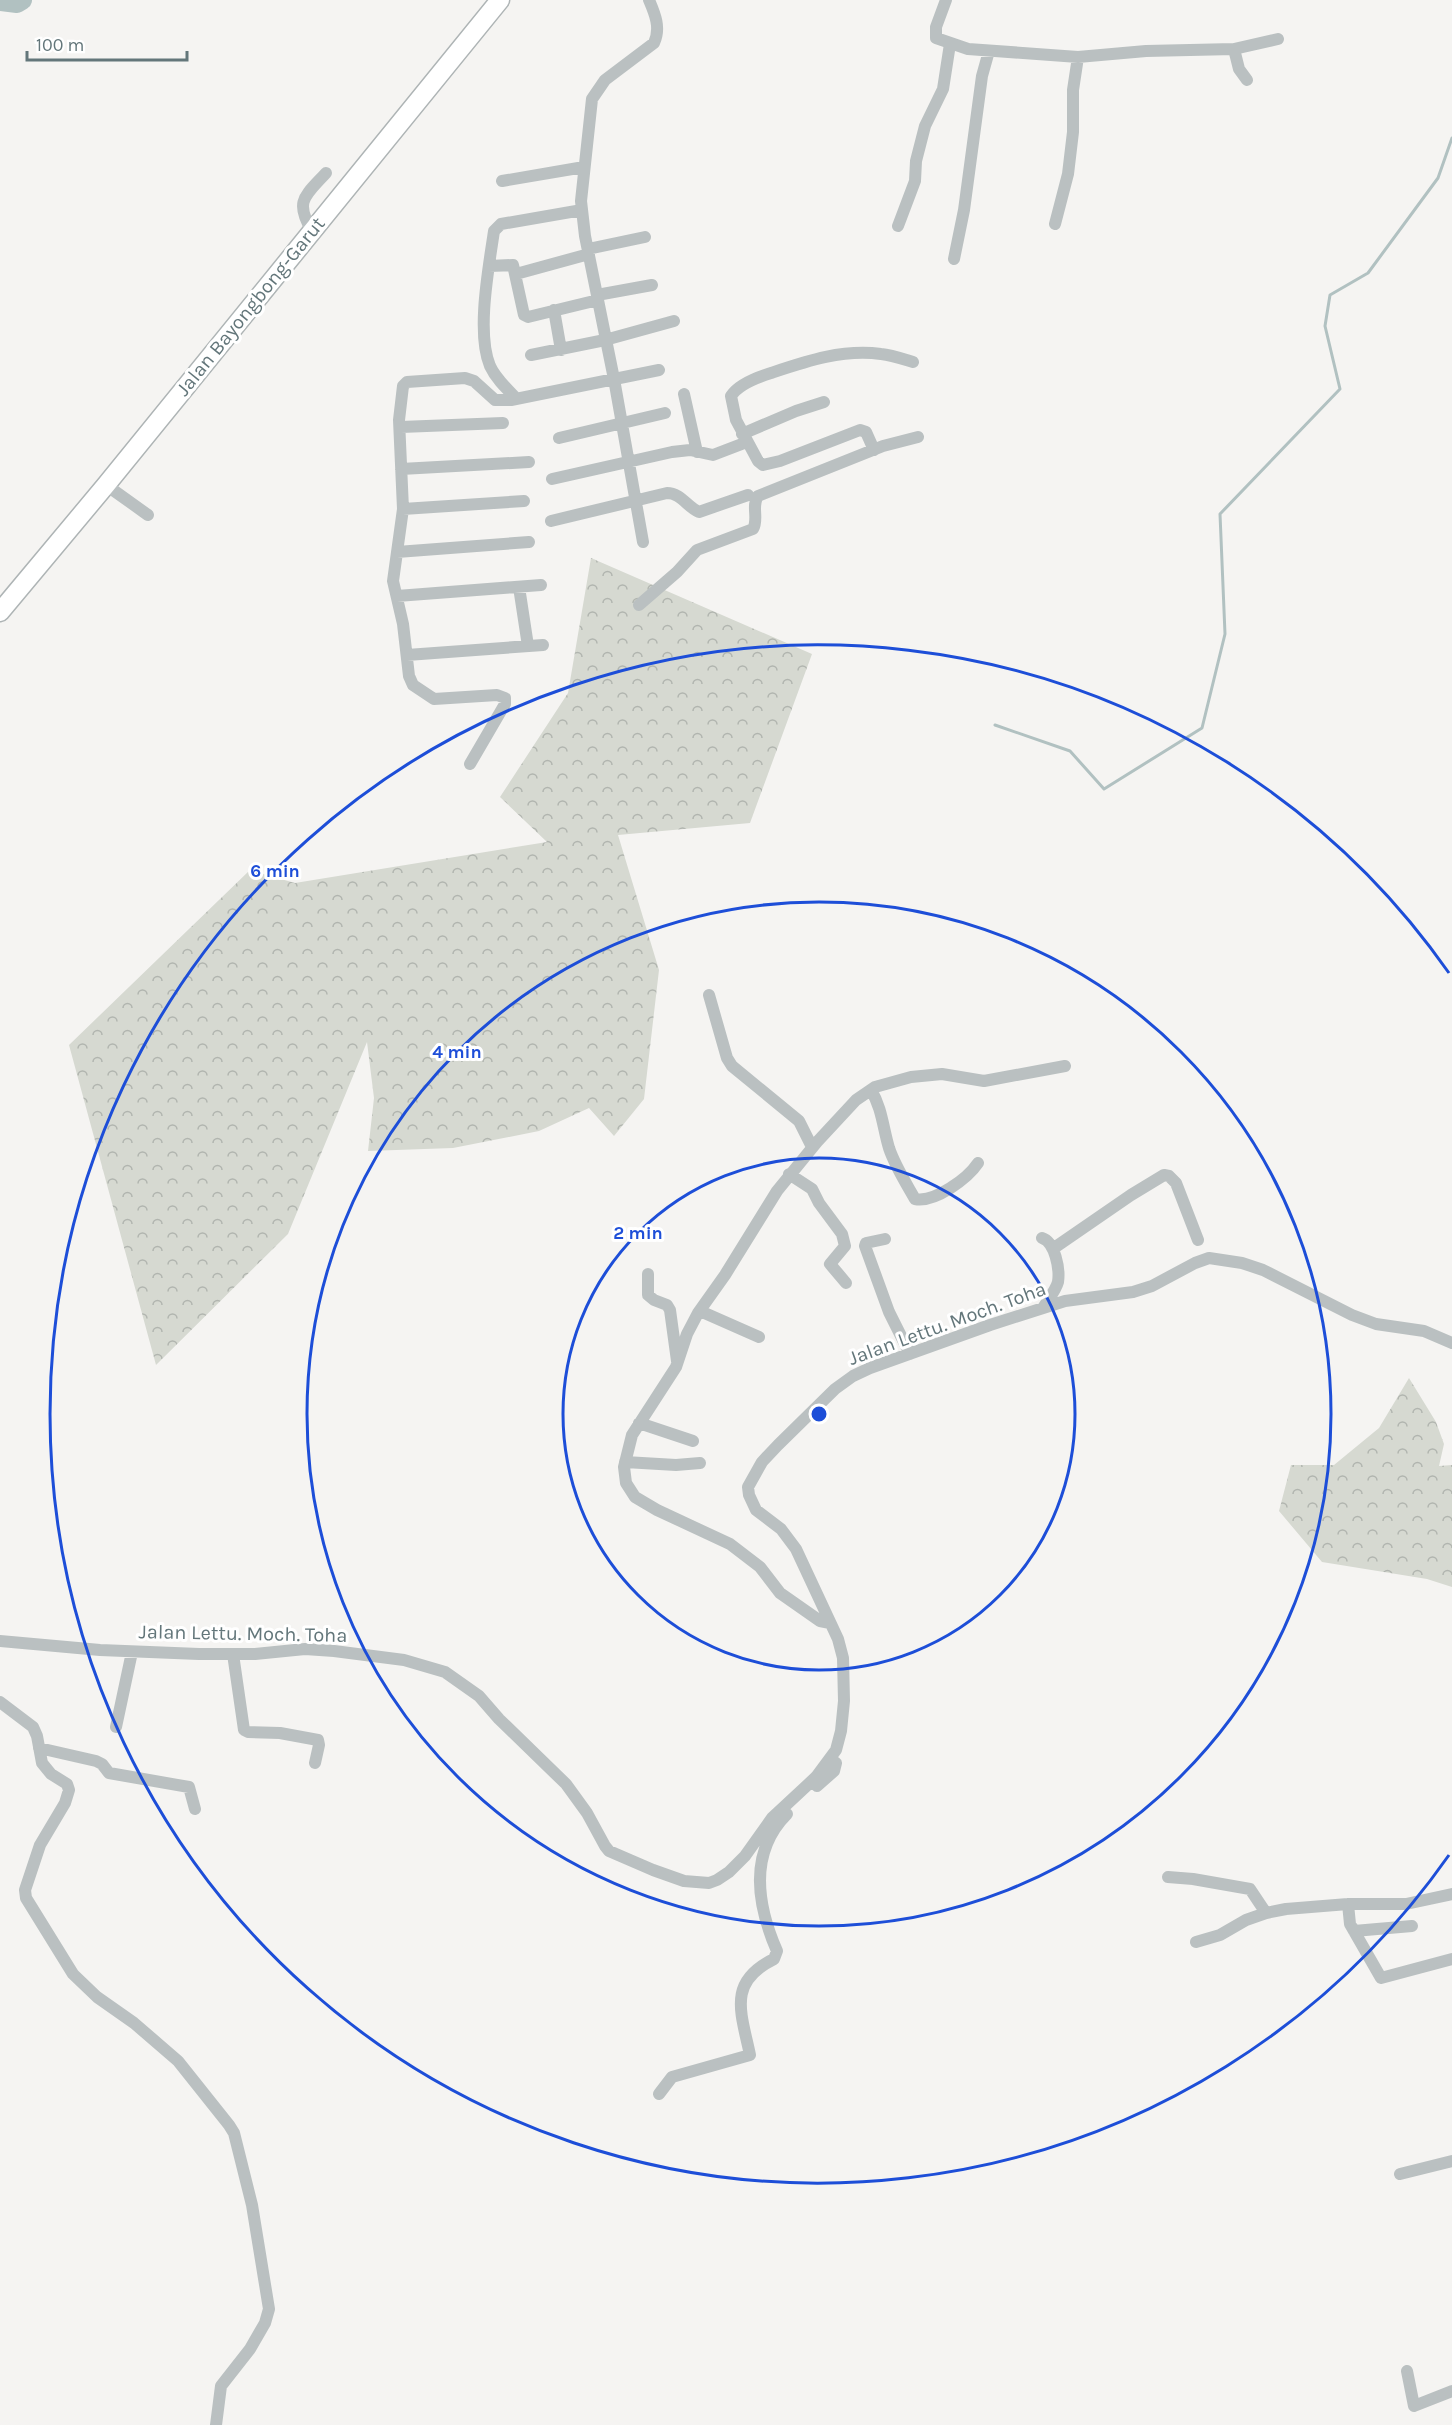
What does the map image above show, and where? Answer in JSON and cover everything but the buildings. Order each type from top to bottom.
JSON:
[{"type":"main road","name":"Jalan Bayongbong-Garut","points":[[0,612],[500,0]]},
{"type":"street","points":[[643,542],[582,210],[590,107],[596,91],[605,80],[654,42],[657,36],[657,21],[649,0]]},
{"type":"street","points":[[946,0],[936,27],[937,40],[988,51],[1078,57],[1146,51],[1234,49],[1278,39]]},
{"type":"street","points":[[898,226],[915,182],[922,136],[943,89],[950,44]]},
{"type":"street","points":[[1234,49],[1239,69],[1247,80]]},
{"type":"street","points":[[954,259],[964,210],[982,76],[988,51]]},
{"type":"street","points":[[1054,224],[1068,174],[1073,132],[1073,90],[1078,57]]},
{"type":"street","points":[[502,181],[584,167]]},
{"type":"street","points":[[312,231],[304,218],[302,204],[305,197],[326,173]]},
{"type":"street","points":[[514,399],[500,382],[487,356],[484,332],[489,266],[496,227],[582,210]]},
{"type":"street","points":[[516,274],[645,237]]},
{"type":"street","points":[[489,266],[513,265],[525,316],[652,285]]},
{"type":"street","points":[[554,310],[561,350]]},
{"type":"street","points":[[531,355],[605,340],[674,321]]},
{"type":"street","points":[[874,450],[866,432],[860,430],[765,465],[758,461],[736,420],[731,396],[760,377],[816,358],[842,354],[882,354],[913,362]]},
{"type":"street","points":[[470,764],[505,704],[505,698],[497,695],[434,699],[413,685],[409,676],[393,581],[403,509],[400,427],[402,390],[407,382],[465,378],[474,381],[495,400],[514,399],[659,370]]},
{"type":"street","points":[[684,394],[697,452]]},
{"type":"street","points":[[552,479],[672,452],[690,450],[713,455],[796,411],[824,402]]},
{"type":"street","points":[[559,438],[665,412]]},
{"type":"street","points":[[400,427],[503,423]]},
{"type":"street","points":[[639,605],[697,550],[753,529],[756,524],[755,503],[758,496],[874,450],[918,438]]},
{"type":"street","points":[[401,469],[529,462]]},
{"type":"street","points":[[106,485],[148,515]]},
{"type":"street","points":[[551,521],[672,493],[699,512],[748,495]]},
{"type":"street","points":[[403,509],[524,501]]},
{"type":"street","points":[[397,552],[529,542]]},
{"type":"street","points":[[397,596],[541,585]]},
{"type":"street","points":[[519,587],[528,646]]},
{"type":"street","points":[[407,655],[543,645]]},
{"type":"street","points":[[709,995],[727,1058],[732,1066],[799,1121],[812,1147]]},
{"type":"street","points":[[830,1623],[820,1621],[780,1593],[760,1567],[730,1544],[657,1510],[635,1497],[626,1483],[632,1434],[643,1426],[677,1362],[687,1334],[704,1314],[725,1275],[795,1178],[812,1147],[856,1100],[871,1090],[902,1079],[927,1074],[942,1074],[984,1082],[1065,1066]]},
{"type":"street","points":[[871,1090],[882,1117],[889,1148],[915,1199],[929,1198],[953,1187],[978,1163]]},
{"type":"street","points":[[1054,1248],[1164,1175],[1169,1176],[1176,1183],[1197,1240]]},
{"type":"street","points":[[795,1178],[812,1189],[845,1239],[845,1246],[830,1264],[846,1283]]},
{"type":"street","points":[[1042,1238],[1049,1240],[1054,1248],[1058,1283],[1043,1308]]},
{"type":"street","points":[[885,1239],[866,1243],[865,1246],[889,1312],[910,1354]]},
{"type":"street","name":"Jalan Lettu. Moch. Toha","points":[[0,1641],[132,1652],[233,1654],[305,1649],[334,1651],[404,1660],[445,1672],[479,1696],[499,1719],[566,1784],[587,1813],[609,1851],[684,1881],[709,1883],[729,1872],[745,1856],[772,1818],[816,1777],[836,1750],[841,1731],[844,1701],[843,1658],[838,1638],[796,1549],[781,1529],[756,1510],[749,1495],[750,1481],[762,1462],[844,1382],[870,1368],[1065,1301],[1133,1292],[1162,1282],[1201,1260],[1218,1259],[1242,1263],[1263,1270],[1352,1315],[1376,1324],[1424,1331],[1452,1343]]},
{"type":"street","points":[[648,1274],[648,1294],[654,1300],[667,1305],[670,1310],[677,1362]]},
{"type":"street","points":[[704,1314],[727,1321],[759,1337]]},
{"type":"street","points":[[643,1426],[693,1441]]},
{"type":"street","points":[[629,1462],[676,1465],[700,1463]]},
{"type":"street","points":[[116,1726],[132,1652]]},
{"type":"street","points":[[233,1654],[244,1730],[318,1740],[315,1763]]},
{"type":"street","points":[[0,1702],[33,1727],[45,1767],[68,1784],[69,1790],[65,1803],[44,1837],[34,1862],[25,1890],[30,1907],[73,1974],[97,1997],[134,2023],[178,2061],[234,2133],[252,2205],[269,2309],[250,2349],[221,2385],[216,2425]]},
{"type":"street","points":[[39,1748],[96,1761],[102,1764],[109,1773],[189,1787],[195,1809]]},
{"type":"street","points":[[659,2094],[672,2076],[750,2055],[740,2009],[745,1982],[751,1973],[774,1959],[777,1951],[764,1922],[760,1861],[779,1822],[834,1771],[836,1763],[830,1759]]},
{"type":"street","points":[[1168,1877],[1250,1889],[1266,1913]]},
{"type":"street","points":[[1196,1942],[1220,1935],[1246,1920],[1286,1909],[1348,1904],[1406,1904],[1452,1894]]},
{"type":"street","points":[[1348,1904],[1350,1924],[1382,1978],[1452,1959]]},
{"type":"street","points":[[1354,1931],[1412,1926]]},
{"type":"street","points":[[1400,2175],[1452,2161]]},
{"type":"street","points":[[1407,2371],[1414,2406],[1452,2391]]},
{"type":"green space","points":[[591,558],[812,654],[750,823],[618,835],[659,970],[644,1099],[614,1136],[589,1108],[539,1131],[453,1148],[368,1151],[374,1098],[367,1042],[288,1234],[156,1365],[69,1045],[250,870],[295,883],[547,842],[500,797],[568,693]]},
{"type":"green space","points":[[1409,1378],[1436,1422],[1444,1444],[1439,1466],[1452,1465],[1452,1587],[1427,1579],[1322,1562],[1279,1511],[1291,1465],[1334,1465],[1379,1428]]},
{"type":"waterway","points":[[0,1],[17,3],[22,0]]},
{"type":"waterway","points":[[995,725],[1070,751],[1104,789],[1202,728],[1225,634],[1220,514],[1340,389],[1325,326],[1330,295],[1368,273],[1438,178],[1452,138]]}]
